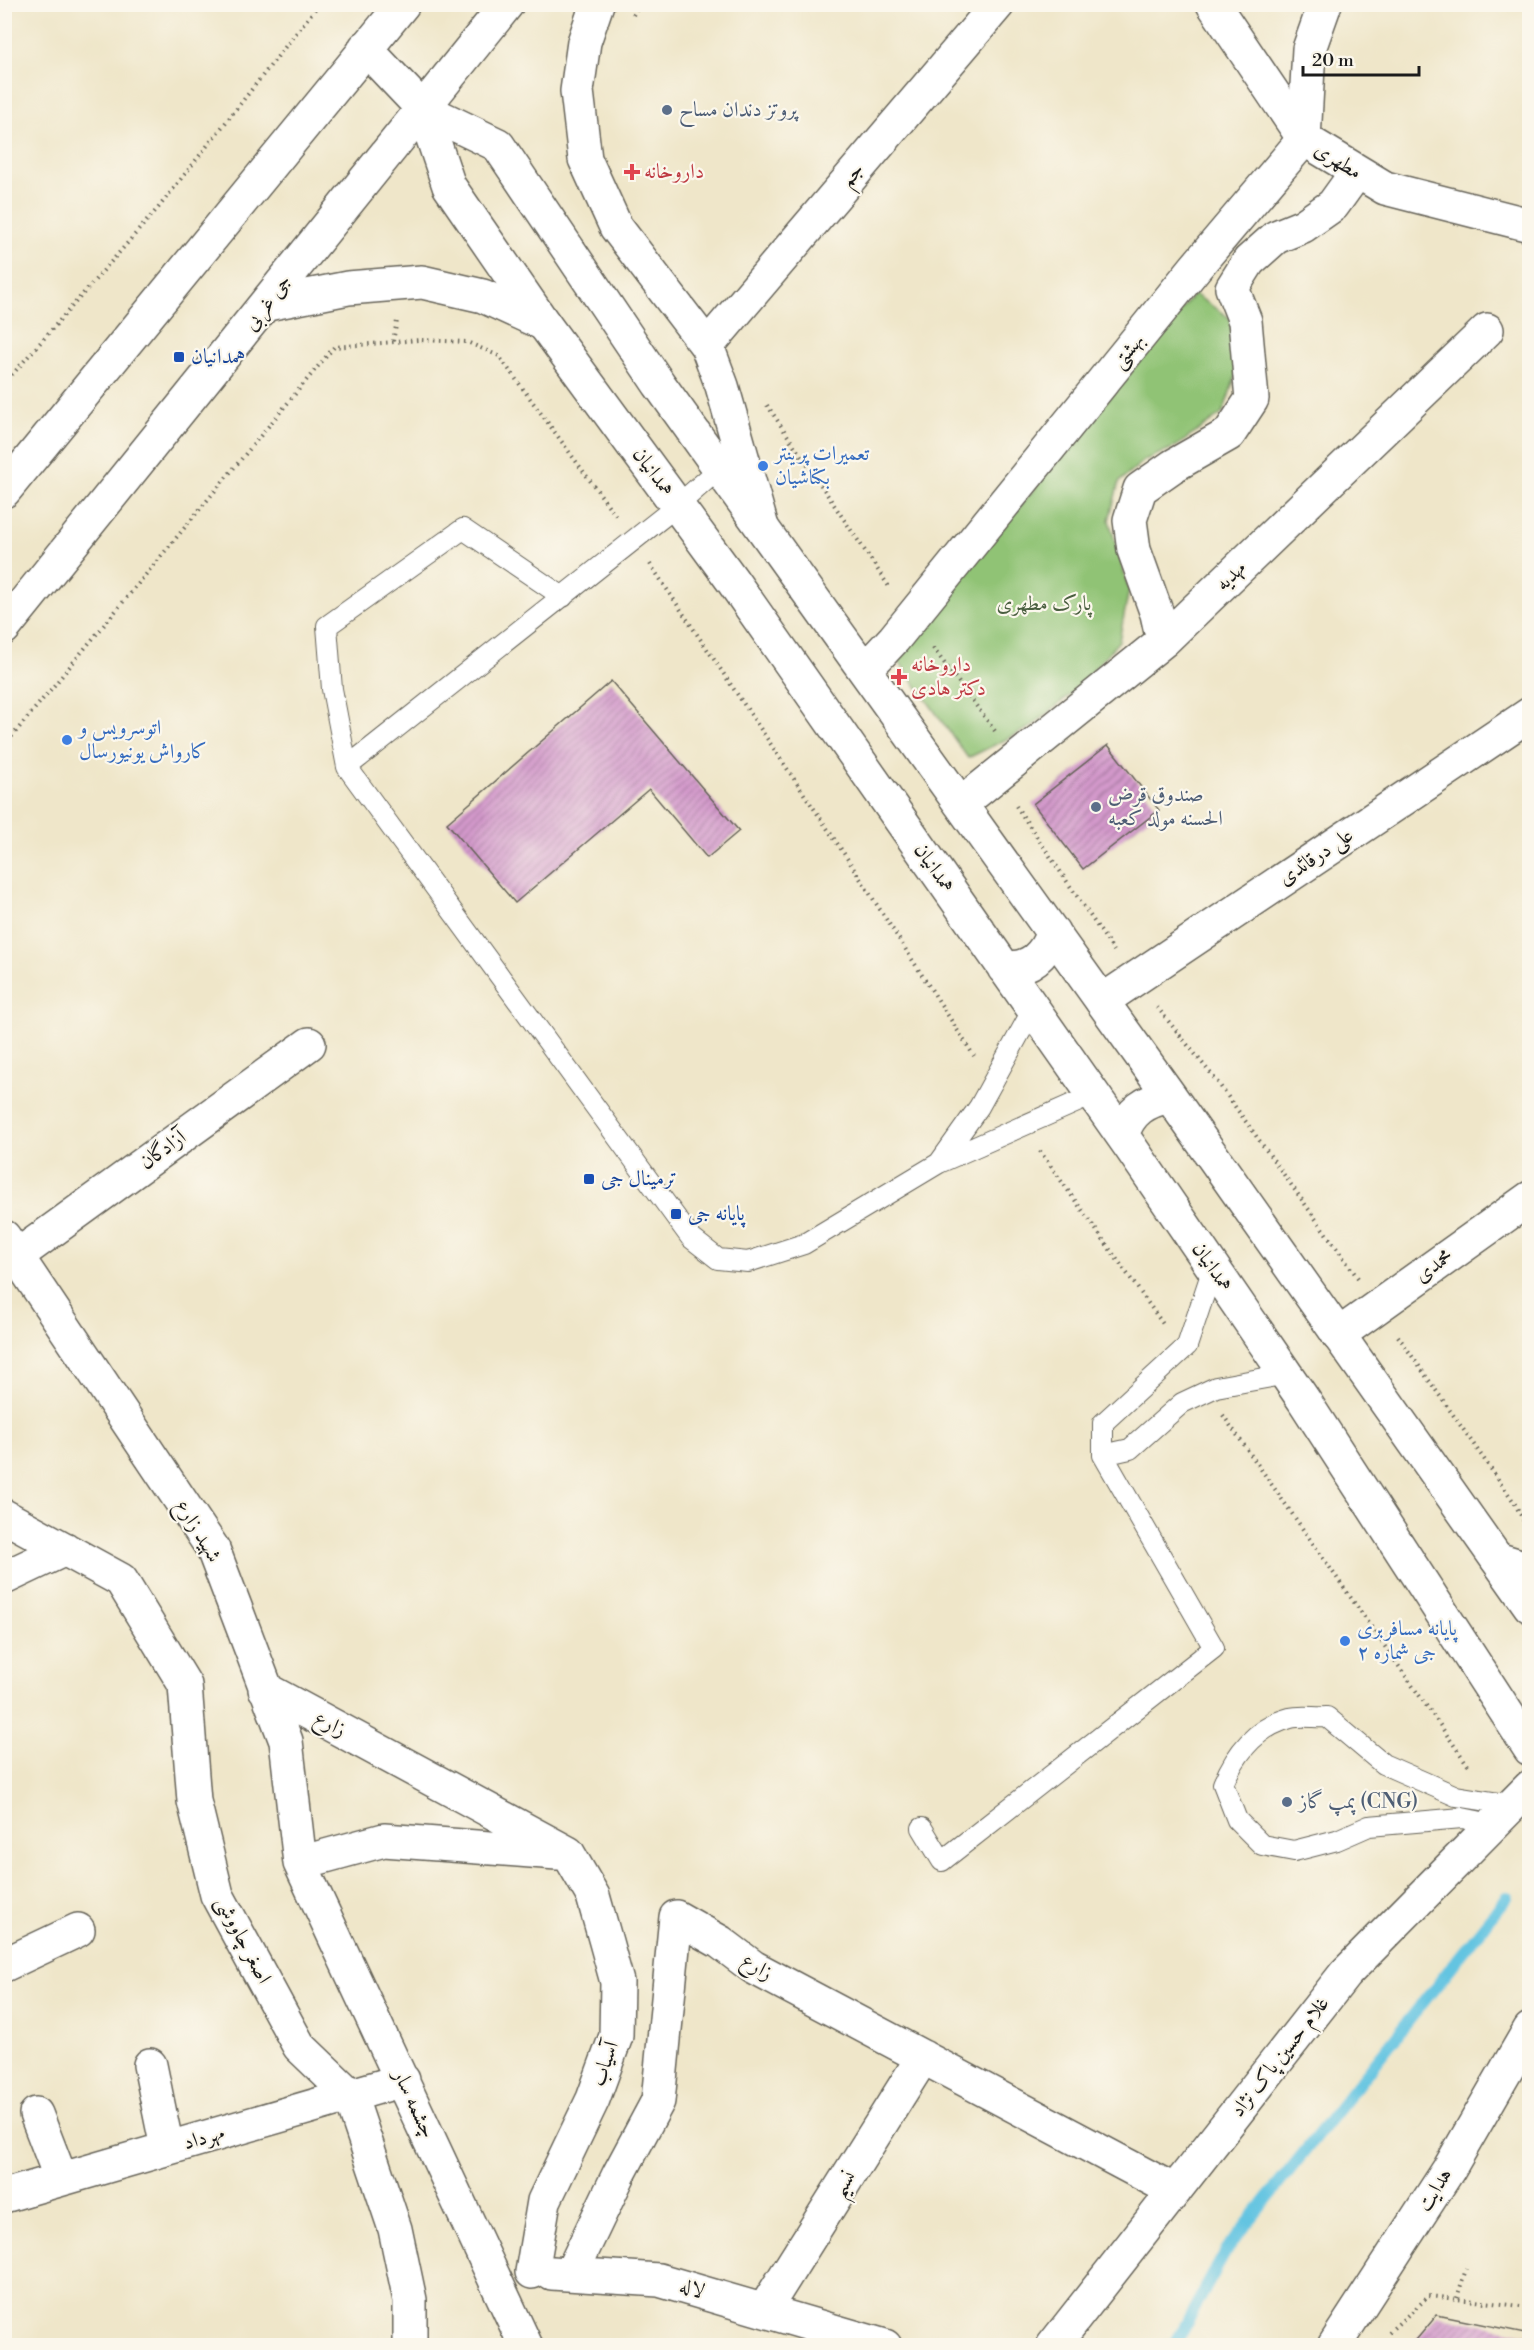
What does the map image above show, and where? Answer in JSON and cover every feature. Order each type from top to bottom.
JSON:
[{"type":"street","points":[[4,491],[403,4]]},
{"type":"street","name":"جی غربی","points":[[4,628],[507,4]]},
{"type":"street","points":[[597,4],[584,42],[577,91],[585,159],[616,227],[707,346],[722,386],[762,527]]},
{"type":"street","name":"جم","points":[[707,346],[998,4]]},
{"type":"street","name":"مطهری","points":[[1213,4],[1304,139],[1356,173],[1385,188],[1530,225]]},
{"type":"street","points":[[1304,139],[1309,49],[1325,4]]},
{"type":"street","points":[[365,48],[423,109],[498,145],[659,384],[1170,1096],[1530,1606]]},
{"type":"street","name":"همدانیان","points":[[423,109],[449,186],[544,324],[678,506],[1033,1009],[1287,1374],[1530,1749]]},
{"type":"street","name":"بهشتی","points":[[865,670],[894,639],[1195,268],[1304,139]]},
{"type":"street","points":[[1163,641],[1157,614],[1134,550],[1130,520],[1140,489],[1173,466],[1229,434],[1252,399],[1245,321],[1232,288],[1249,261],[1276,237],[1303,226],[1333,205],[1356,173]]},
{"type":"street","points":[[267,304],[348,288],[422,282],[483,296],[544,324]]},
{"type":"street","name":"مهدیه","points":[[961,804],[1163,641],[1487,330]]},
{"type":"street","name":"علی درقائدی","points":[[1102,1001],[1530,714]]},
{"type":"street","points":[[1004,968],[1022,969],[1043,954],[1053,932]]},
{"type":"street","name":"آزادگان","points":[[11,1247],[309,1044]]},
{"type":"street","points":[[1122,1136],[1128,1118],[1140,1107],[1170,1096]]},
{"type":"street","name":"محمدی","points":[[1338,1335],[1530,1198]]},
{"type":"street","name":"شهید زارع","points":[[11,1247],[213,1549],[286,1742],[300,1863]]},
{"type":"street","name":"اصغر چاووشی","points":[[4,1516],[121,1580],[185,1685],[194,1802],[217,1895],[300,2046],[350,2095],[395,2229],[410,2300],[410,2346]]},
{"type":"street","points":[[4,1578],[65,1549]]},
{"type":"street","points":[[1497,1559],[1530,1569]]},
{"type":"street","name":"زارع","points":[[265,1689],[568,1853]]},
{"type":"street","name":"غلام حسین پاک نژاد","points":[[1053,2346],[1345,1974],[1507,1804]]},
{"type":"street","points":[[300,1863],[384,1840],[568,1853]]},
{"type":"street","name":"آسیاب","points":[[532,2272],[543,2201],[593,2099],[616,2036],[617,1982],[593,1896],[568,1853]]},
{"type":"street","name":"چشمه سار","points":[[300,1863],[526,2346]]},
{"type":"street","name":"زارع","points":[[571,2274],[619,2174],[658,2102],[676,1917],[720,1942],[753,1967],[1175,2190]]},
{"type":"street","points":[[4,1965],[78,1930]]},
{"type":"street","name":"هدایت","points":[[1334,2346],[1449,2169],[1530,2030]]},
{"type":"street","name":"نسیم","points":[[764,2310],[923,2057]]},
{"type":"street","points":[[150,2065],[167,2148]]},
{"type":"street","name":"مهرداد","points":[[4,2196],[403,2080]]},
{"type":"street","points":[[36,2114],[61,2179]]},
{"type":"street","name":"لاله","points":[[492,2270],[659,2280],[874,2344]]},
{"type":"lane","points":[[347,767],[633,539],[678,506],[720,468]]},
{"type":"lane","points":[[563,597],[463,529],[327,626],[332,689],[347,767],[691,1238],[718,1259],[748,1262],[804,1244],[939,1163],[1093,1095]]},
{"type":"lane","points":[[939,1163],[979,1107],[1033,1009]]},
{"type":"lane","points":[[922,1828],[942,1861],[1214,1648],[1103,1455],[1103,1423],[1187,1346],[1213,1268]]},
{"type":"lane","points":[[1103,1455],[1130,1449],[1182,1403],[1216,1387],[1287,1374]]},
{"type":"lane","points":[[1327,1717],[1383,1764],[1456,1796],[1507,1804],[1462,1818],[1369,1826],[1337,1840],[1294,1851],[1262,1845],[1237,1820],[1223,1784],[1231,1765],[1255,1735],[1291,1718],[1327,1717]]},
{"type":"path","points":[[4,384],[159,207],[319,4]]},
{"type":"path","points":[[4,746],[334,347],[393,341],[468,342],[498,356],[633,539],[845,855],[992,1083]]},
{"type":"path","points":[[1022,1126],[1182,1351]]},
{"type":"path","points":[[1208,1391],[1241,1443],[1507,1804]]},
{"type":"path","points":[[1457,2298],[1466,2269]]},
{"type":"path","points":[[1386,2335],[1429,2296],[1530,2307]]},
{"type":"green space","name":"پارک مطهری","points":[[1194,294],[1230,318],[1236,374],[1223,413],[1175,447],[1145,460],[1119,482],[1109,520],[1129,590],[1119,641],[1077,689],[1031,727],[968,758],[898,660],[917,632]]},
{"type":"building","points":[[611,681],[739,831],[707,858],[649,789],[515,903],[447,823]]},
{"type":"building","name":"صندوق قرض الحسنه مولد کعبه","points":[[1108,745],[1159,810],[1083,869],[1033,804]]},
{"type":"building","points":[[1437,2315],[1530,2334],[1530,2346],[1411,2346]]},
{"type":"waterway","points":[[1174,2346],[1227,2249],[1507,1897]]},
{"type":"place","name":"پروتز دندان مساح","points":[[667,110]]},
{"type":"place","name":"داروخانه","points":[[632,172]]},
{"type":"place","name":"همدانیان","points":[[179,357]]},
{"type":"place","name":"تعمیرات پرینتر بکتاشیان","points":[[763,466]]},
{"type":"place","name":"داروخانه دکتر هادی","points":[[899,677]]},
{"type":"place","name":"اتوسرویس و کارواش یونیورسال","points":[[67,740]]},
{"type":"place","name":"صندوق قرض الحسنه مولد کعبه","points":[[1096,807]]},
{"type":"place","name":"ترمینال جی","points":[[589,1179]]},
{"type":"place","name":"پایانه جی","points":[[676,1214]]},
{"type":"place","name":"پایانه مسافربری جی شماره ۲","points":[[1345,1641]]},
{"type":"place","name":"پمپ گاز (CNG)","points":[[1287,1802]]}]
